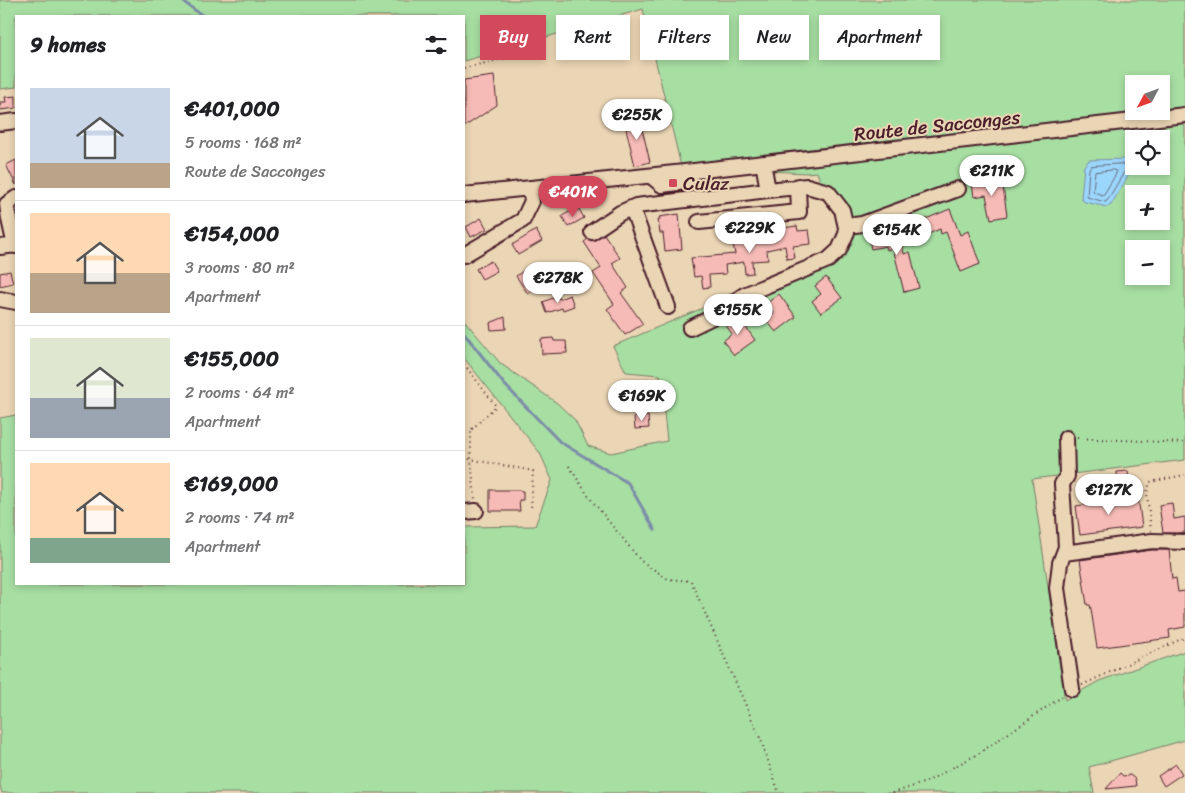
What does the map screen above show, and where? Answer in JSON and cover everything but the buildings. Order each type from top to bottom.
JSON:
[{"type":"street","name":"Route de Sacconges","points":[[465,195],[651,176],[1185,115]]},
{"type":"street","points":[[0,123],[15,121]]},
{"type":"street","points":[[764,168],[768,190]]},
{"type":"street","points":[[699,222],[799,212],[798,186]]},
{"type":"street","points":[[592,232],[620,213],[636,206],[798,186],[807,186],[828,192],[842,210],[847,232],[839,250],[828,260],[744,295],[734,301],[727,310],[690,328]]},
{"type":"street","points":[[465,254],[523,220],[532,201],[530,188]]},
{"type":"street","points":[[845,223],[862,224],[958,189]]},
{"type":"street","points":[[15,199],[7,204],[15,241]]},
{"type":"street","points":[[632,208],[668,306]]},
{"type":"street","points":[[0,247],[15,245]]},
{"type":"street","points":[[0,300],[15,302]]},
{"type":"street","points":[[1066,438],[1067,476],[1062,484],[1066,547],[1060,563],[1057,588],[1072,689]]},
{"type":"street","points":[[1064,553],[1152,541],[1185,542]]},
{"type":"path","points":[[465,68],[498,60]]},
{"type":"path","points":[[465,365],[496,406],[471,430],[470,512]]},
{"type":"path","points":[[1066,438],[1185,444]]},
{"type":"path","points":[[465,458],[533,471],[532,509]]},
{"type":"path","points":[[569,466],[589,497],[641,561],[668,579],[691,581],[761,740],[780,793]]},
{"type":"path","points":[[1152,541],[1147,493],[1150,482],[1185,475]]},
{"type":"path","points":[[892,793],[926,782],[978,754],[1072,689],[1185,638]]},
{"type":"green space","points":[[0,0],[1185,0],[1185,460],[1032,479],[1065,700],[1099,681],[1185,651],[1185,740],[1089,767],[1094,793],[2,793],[0,786],[0,418],[15,415],[15,585],[465,585],[465,527],[535,526],[552,480],[540,453],[465,359],[465,321],[501,364],[557,403],[575,420],[588,446],[611,453],[667,441],[660,375],[626,372],[613,346],[843,249],[844,222],[822,187],[817,172],[681,166],[655,60],[729,60],[729,15],[644,15],[643,9],[622,15],[556,15],[556,34],[546,37],[546,15],[480,15],[480,56],[465,61],[465,15],[15,15],[15,87],[0,89]]},
{"type":"water","points":[[1125,159],[1125,175],[1129,175],[1111,205],[1107,207],[1085,202],[1081,199],[1084,166],[1089,160]]},
{"type":"waterway","points":[[181,0],[202,15]]},
{"type":"waterway","points":[[465,334],[504,384],[560,442],[628,483],[655,530]]},
{"type":"place","name":"Culaz","points":[[673,183]]}]
